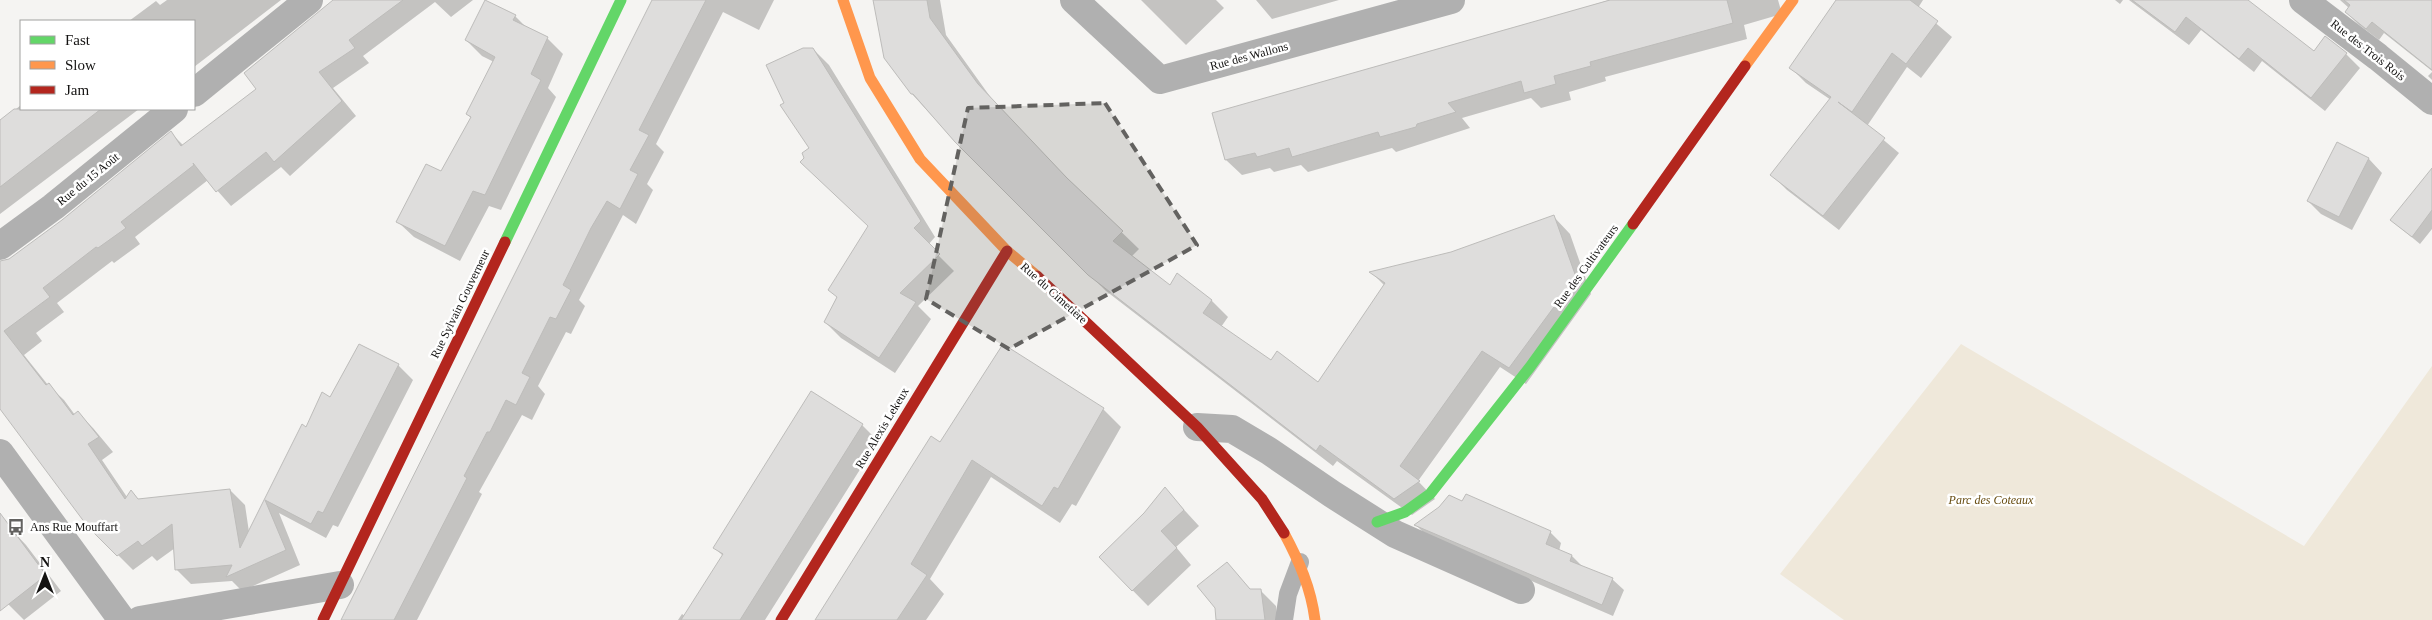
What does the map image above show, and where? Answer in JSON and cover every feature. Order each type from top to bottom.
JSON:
[{"type":"street","points":[[195,92],[309,0]]},
{"type":"street","name":"Rue Sylvain Gouverneur","points":[[323,620],[621,0]]},
{"type":"street","name":"Rue du Cimetière","points":[[843,0],[870,78],[920,159],[1007,251],[1056,292],[1197,427],[1262,499],[1300,562],[1313,604],[1315,620]]},
{"type":"street","name":"Rue des Wallons","points":[[1074,0],[1160,80],[1451,0]]},
{"type":"street","name":"Rue des Cultivateurs","points":[[1378,522],[1405,512],[1430,494],[1442,479],[1530,367],[1793,0]]},
{"type":"street","name":"Rue des Trois Rois","points":[[2303,0],[2432,101]]},
{"type":"street","name":"Rue du 15 Août","points":[[0,246],[53,207],[173,110]]},
{"type":"street","name":"Rue Alexis Lekeux","points":[[781,620],[1007,251]]},
{"type":"street","points":[[1197,427],[1232,429],[1270,451],[1332,494],[1395,534],[1521,590]]},
{"type":"street","points":[[0,453],[122,620]]},
{"type":"street","points":[[140,620],[340,585]]},
{"type":"lane","points":[[1284,620],[1288,594],[1300,562]]},
{"type":"highlighted area","points":[[1105,103],[1197,245],[1009,349],[926,299],[968,108]]},
{"type":"green space","name":"Parc des Coteaux","points":[[1961,344],[2304,546],[2432,366],[2432,620],[1844,620],[1780,574]]},
{"type":"building","points":[[333,0],[403,0],[349,40],[355,48],[319,72],[342,101],[274,162],[266,152],[216,192],[193,163],[194,165],[121,222],[126,228],[98,248],[96,247],[43,288],[50,297],[4,331],[46,385],[49,383],[73,415],[78,411],[99,437],[88,444],[125,499],[131,490],[138,499],[230,489],[240,548],[302,424],[306,427],[322,392],[330,397],[359,344],[399,364],[323,513],[318,511],[311,524],[265,500],[286,550],[226,577],[232,565],[175,570],[172,524],[142,546],[138,541],[117,556],[88,527],[0,409],[0,261],[9,259],[62,220],[171,131],[181,146],[256,89],[244,73]]},
{"type":"building","points":[[485,0],[516,15],[513,20],[548,37],[531,74],[541,80],[485,195],[473,191],[445,246],[396,222],[426,164],[441,171],[471,117],[466,114],[495,57],[465,40]]},
{"type":"building","points":[[652,0],[706,0],[639,130],[649,135],[630,170],[638,174],[620,209],[607,201],[591,228],[563,285],[571,290],[556,319],[550,317],[522,373],[530,377],[516,405],[506,400],[490,432],[487,432],[464,476],[467,478],[394,620],[341,620]]},
{"type":"building","points":[[873,0],[927,0],[930,18],[978,84],[1067,178],[1123,231],[1113,241],[1170,285],[1177,273],[1212,300],[1203,313],[1271,360],[1277,351],[1318,382],[1385,283],[1369,272],[1451,252],[1554,215],[1576,277],[1509,368],[1482,351],[1400,466],[1420,481],[1394,499],[1320,445],[1316,451],[1088,275],[955,142],[911,94],[884,58]]},
{"type":"building","points":[[1610,0],[1727,0],[1733,23],[1590,62],[1591,66],[1554,76],[1556,84],[1524,93],[1521,81],[1448,103],[1456,112],[1417,124],[1416,127],[1380,137],[1378,132],[1292,157],[1289,148],[1257,157],[1255,153],[1225,160],[1212,113]]},
{"type":"building","points":[[1836,0],[1910,0],[1938,21],[1906,64],[1892,53],[1852,112],[1838,102],[1885,138],[1823,216],[1770,175],[1831,97],[1789,68]]},
{"type":"building","points":[[2132,0],[2248,0],[2314,51],[2325,36],[2347,53],[2311,98],[2248,48],[2239,59],[2186,17],[2175,32]]},
{"type":"building","points":[[2344,0],[2432,0],[2432,70],[2372,22],[2366,29],[2345,12],[2350,5]]},
{"type":"building","points":[[803,48],[813,48],[921,221],[914,228],[940,254],[900,293],[916,302],[879,358],[824,322],[837,297],[828,290],[868,226],[800,162],[804,158],[802,153],[809,148],[780,105],[784,103],[766,65]]},
{"type":"building","points":[[14,109],[100,110],[0,187],[0,120]]},
{"type":"building","points":[[2337,142],[2369,158],[2339,217],[2307,201]]},
{"type":"building","points":[[2432,168],[2432,210],[2412,237],[2390,220]]},
{"type":"building","points":[[1003,344],[1104,408],[1058,489],[1054,487],[1042,506],[972,460],[911,564],[927,575],[897,620],[815,620],[931,436],[940,442]]},
{"type":"building","points":[[811,391],[863,424],[740,620],[681,620],[723,554],[713,548]]},
{"type":"building","points":[[1165,487],[1184,510],[1161,531],[1177,548],[1132,591],[1099,557],[1144,513]]},
{"type":"building","points":[[1466,494],[1551,531],[1546,544],[1572,555],[1570,561],[1613,578],[1602,605],[1414,525],[1439,507],[1449,495],[1462,501]]},
{"type":"building","points":[[0,513],[46,575],[0,611]]},
{"type":"building","points":[[1227,562],[1250,589],[1261,589],[1265,620],[1216,620],[1215,608],[1197,586]]},
{"type":"traffic: fast","points":[[505,242],[621,0]]},
{"type":"traffic: fast","points":[[1377,522],[1405,512],[1430,494],[1530,367],[1633,224]]},
{"type":"traffic: slow","points":[[843,0],[870,78],[920,159],[1007,251],[1037,276]]},
{"type":"traffic: slow","points":[[1745,66],[1793,0]]},
{"type":"traffic: slow","points":[[1284,533],[1304,575],[1311,597],[1315,620]]},
{"type":"traffic: jam","points":[[1633,224],[1745,66]]},
{"type":"traffic: jam","points":[[323,620],[505,242]]},
{"type":"traffic: jam","points":[[781,620],[1007,251]]},
{"type":"traffic: jam","points":[[1037,276],[1197,427],[1262,499],[1284,533]]},
{"type":"place","name":"Ans Rue Mouffart","points":[[16,527]]}]
